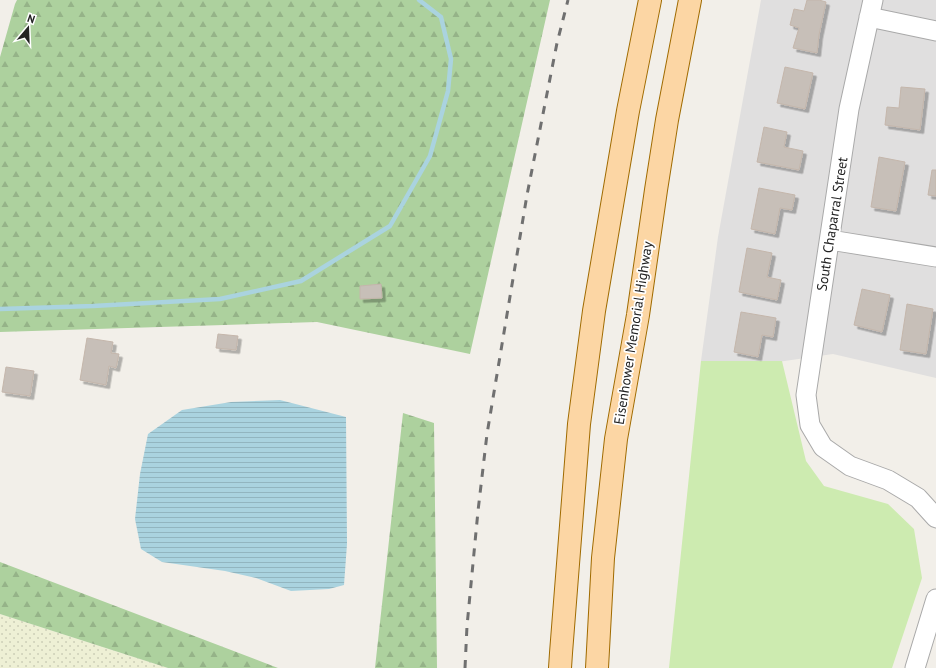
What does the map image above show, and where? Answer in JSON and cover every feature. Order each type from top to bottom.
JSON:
[{"type":"main road","points":[[560,668],[579,424],[594,312],[628,111],[650,0]]},
{"type":"main road","name":"Eisenhower Memorial Highway","points":[[597,668],[603,558],[616,439],[638,315],[667,120],[690,0]]},
{"type":"street","points":[[871,8],[936,31]]},
{"type":"street","name":"South Chaparral Street","points":[[871,8],[849,109],[806,395],[810,425],[823,447],[850,466],[888,480],[918,498],[936,518]]},
{"type":"street","points":[[830,240],[936,257]]},
{"type":"street","points":[[915,668],[936,599]]},
{"type":"shaded area","points":[[761,0],[936,0],[936,378],[833,354],[757,365],[701,361],[718,237]]},
{"type":"green space","points":[[17,0],[550,0],[470,354],[317,322],[0,332],[0,57]]},
{"type":"green space","points":[[701,361],[782,361],[806,461],[824,486],[888,504],[914,529],[922,578],[892,668],[669,668]]},
{"type":"green space","points":[[403,413],[434,423],[437,668],[375,668]]},
{"type":"green space","points":[[0,562],[278,668],[168,668],[0,614]]},
{"type":"green space","points":[[0,614],[168,668],[0,668]]},
{"type":"water","points":[[280,400],[346,417],[347,544],[344,585],[329,589],[291,591],[256,578],[225,571],[162,562],[141,549],[135,519],[140,474],[148,434],[182,410],[231,402]]},
{"type":"building","points":[[807,0],[819,0],[826,2],[817,53],[793,48],[799,28],[790,25],[794,9],[804,11]]},
{"type":"building","points":[[785,67],[813,73],[805,109],[777,103]]},
{"type":"building","points":[[901,87],[925,89],[920,130],[885,125],[887,107],[899,108]]},
{"type":"building","points":[[764,127],[787,132],[784,147],[803,151],[799,170],[757,162]]},
{"type":"building","points":[[879,157],[905,162],[896,211],[871,207]]},
{"type":"building","points":[[932,170],[936,170],[936,196],[928,195]]},
{"type":"building","points":[[759,188],[795,195],[792,210],[780,208],[775,234],[751,229]]},
{"type":"building","points":[[747,248],[772,253],[767,277],[781,280],[777,300],[739,292]]},
{"type":"building","points":[[381,284],[382,298],[360,299],[360,286]]},
{"type":"building","points":[[862,289],[890,295],[882,332],[854,325]]},
{"type":"building","points":[[907,304],[933,309],[926,354],[900,350]]},
{"type":"building","points":[[741,312],[776,318],[773,337],[762,335],[758,357],[734,352]]},
{"type":"building","points":[[218,334],[238,336],[236,350],[216,348]]},
{"type":"building","points":[[87,338],[113,342],[111,353],[119,354],[116,368],[109,366],[106,385],[80,380]]},
{"type":"building","points":[[6,367],[34,371],[30,396],[2,392]]},
{"type":"waterway","points":[[0,309],[93,306],[220,299],[301,281],[390,226],[430,156],[448,91],[451,59],[441,17],[419,0]]},
{"type":"railway","points":[[465,668],[467,626],[487,434],[527,195],[557,43],[568,0]]}]
